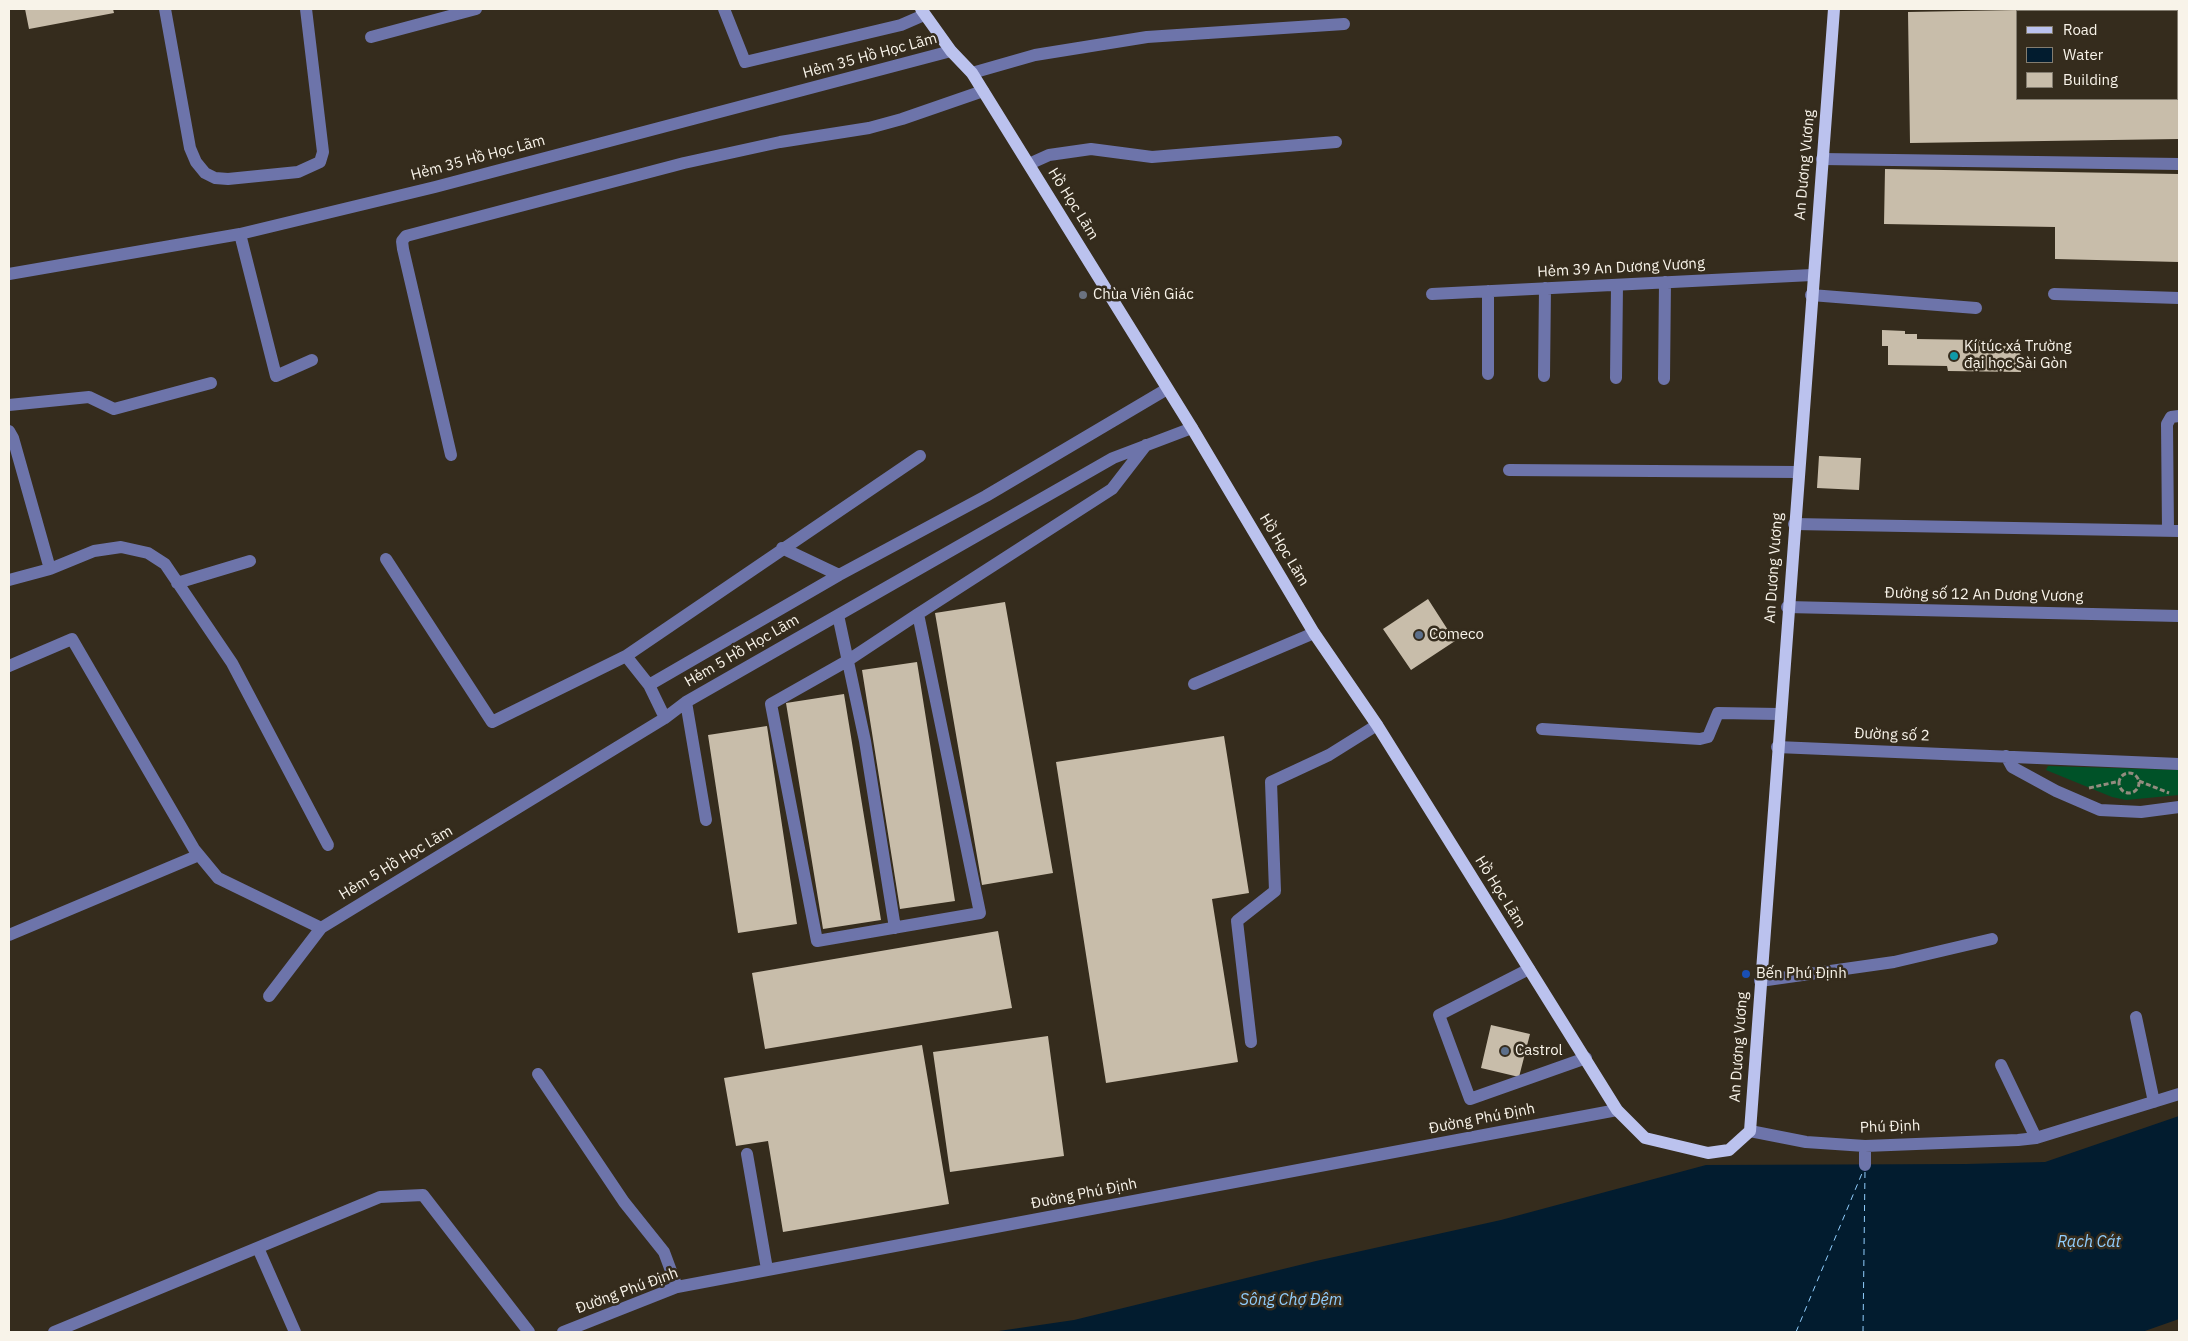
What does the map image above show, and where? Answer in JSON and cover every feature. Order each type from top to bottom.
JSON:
[{"type":"main road","name":"An Dương Vương","points":[[1750,1131],[1787,607],[1834,9]]},
{"type":"main road","name":"Hồ Học Lãm","points":[[922,12],[951,51],[972,72],[1192,428],[1314,633],[1377,725],[1617,1110]]},
{"type":"main road","points":[[1617,1110],[1645,1138],[1708,1153],[1729,1150],[1750,1131]]},
{"type":"street","points":[[165,9],[190,148],[196,162],[205,173],[214,178],[228,179],[298,172],[320,162],[323,152],[306,9]]},
{"type":"street","points":[[371,37],[476,9]]},
{"type":"street","points":[[724,9],[745,62],[901,25],[922,12]]},
{"type":"street","points":[[972,72],[1035,54],[1147,37],[1344,24]]},
{"type":"street","name":"Hẻm 35 Hồ Học Lãm","points":[[9,274],[240,234],[436,187],[951,51]]},
{"type":"street","points":[[451,456],[403,249],[402,241],[406,236],[684,163],[780,142],[869,128],[902,119],[983,91]]},
{"type":"street","points":[[1029,164],[1049,155],[1091,149],[1152,157],[1336,142]]},
{"type":"street","points":[[1822,159],[2179,164]]},
{"type":"street","points":[[240,234],[276,376],[312,360]]},
{"type":"street","name":"Hẻm 39 An Dương Vương","points":[[1432,294],[1812,275]]},
{"type":"street","points":[[1664,379],[1665,282]]},
{"type":"street","points":[[1616,378],[1617,285]]},
{"type":"street","points":[[1544,376],[1545,288]]},
{"type":"street","points":[[1488,291],[1488,374]]},
{"type":"street","points":[[2054,294],[2179,298]]},
{"type":"street","points":[[1811,295],[1976,308]]},
{"type":"street","points":[[9,405],[89,397],[114,409],[211,383]]},
{"type":"street","points":[[649,685],[839,575],[986,496],[1167,389]]},
{"type":"street","points":[[1794,524],[2174,531],[2166,424],[2171,417],[2179,416]]},
{"type":"street","name":"Hẻm 5 Hồ Học Lãm","points":[[321,928],[666,718],[686,702],[1113,458],[1192,428]]},
{"type":"street","points":[[10,436],[50,569]]},
{"type":"street","points":[[918,614],[980,913],[817,941],[771,704],[847,661],[918,614],[1112,489],[1146,445]]},
{"type":"street","points":[[386,559],[492,722],[626,656],[782,548],[920,456]]},
{"type":"street","points":[[1509,470],[1798,472]]},
{"type":"street","points":[[9,580],[50,569],[94,551],[121,547],[148,553],[164,564],[232,663],[328,845]]},
{"type":"street","points":[[782,548],[839,575]]},
{"type":"street","points":[[177,583],[250,561]]},
{"type":"street","name":"Đường số 12 An Dương Vương","points":[[1787,607],[2179,616]]},
{"type":"street","points":[[838,615],[865,741],[895,928]]},
{"type":"street","points":[[1194,684],[1314,633]]},
{"type":"street","points":[[9,666],[72,639],[199,856],[218,878],[321,928],[269,996]]},
{"type":"street","points":[[626,656],[649,685],[666,718]]},
{"type":"street","points":[[686,702],[706,820]]},
{"type":"street","points":[[1542,728],[1700,740],[1708,737],[1718,713],[1779,714]]},
{"type":"street","points":[[1251,1042],[1238,921],[1275,891],[1271,782],[1329,755],[1377,725]]},
{"type":"street","name":"Đường số 2","points":[[1777,747],[2179,764]]},
{"type":"street","points":[[2006,756],[2012,767],[2056,791],[2100,810],[2141,812],[2179,807]]},
{"type":"street","points":[[9,935],[199,856]]},
{"type":"street","points":[[1760,981],[1894,962],[1992,939]]},
{"type":"street","points":[[1529,969],[1439,1015],[1470,1099],[1586,1058]]},
{"type":"street","points":[[2136,1017],[2154,1102]]},
{"type":"street","points":[[2001,1065],[2036,1138]]},
{"type":"street","points":[[538,1074],[624,1202],[664,1252],[677,1287]]},
{"type":"street","name":"Phú Định","points":[[1750,1131],[1806,1142],[1865,1146],[2018,1140],[2036,1138],[2179,1094]]},
{"type":"street","name":"Đường Phú Định","points":[[562,1332],[677,1287],[1617,1110]]},
{"type":"street","points":[[1865,1146],[1865,1165]]},
{"type":"street","points":[[747,1154],[767,1270]]},
{"type":"street","points":[[54,1332],[380,1197],[423,1195],[529,1332]]},
{"type":"street","points":[[258,1248],[295,1332]]},
{"type":"path","points":[[2139,781],[2136,790],[2130,792],[2121,788],[2120,783],[2124,774],[2130,773],[2136,775],[2139,781],[2171,794]]},
{"type":"green space","points":[[2048,766],[2179,770],[2179,795],[2126,800],[2112,797],[2046,770]]},
{"type":"water","name":"Rạch Cát","points":[[2179,1116],[2179,1319],[2142,1332],[992,1332],[1074,1320],[1316,1261],[1501,1220],[1706,1165],[2045,1162]]},
{"type":"building","points":[[25,9],[113,9],[114,13],[29,29]]},
{"type":"building","points":[[2179,9],[2179,139],[1910,143],[1908,12],[2016,10],[2016,100],[2178,100],[2178,10],[2093,10]]},
{"type":"building","points":[[1885,169],[2179,174],[2179,262],[2055,259],[2055,227],[1884,224]]},
{"type":"building","name":"Kí túc xá Trường đại học Sài Gòn","points":[[1882,330],[1905,331],[1905,334],[1917,334],[1917,339],[1980,340],[1993,342],[1993,346],[2020,346],[2021,372],[1948,371],[1947,366],[1888,365],[1888,346],[1882,346]]},
{"type":"building","points":[[1819,456],[1861,458],[1859,490],[1817,488]]},
{"type":"building","name":"Comeco","points":[[1428,599],[1455,641],[1411,670],[1383,629]]},
{"type":"building","points":[[1005,602],[1053,873],[982,885],[935,613]]},
{"type":"building","points":[[917,662],[955,901],[900,909],[862,670]]},
{"type":"building","points":[[844,694],[881,920],[823,929],[786,703]]},
{"type":"building","points":[[767,726],[797,924],[738,933],[708,735]]},
{"type":"building","points":[[1224,736],[1249,893],[1212,899],[1238,1062],[1106,1083],[1056,762]]},
{"type":"building","points":[[998,931],[1012,1008],[765,1049],[752,973]]},
{"type":"building","name":"Castrol","points":[[1491,1025],[1530,1034],[1519,1077],[1481,1068]]},
{"type":"building","points":[[1048,1036],[1064,1156],[950,1172],[933,1052]]},
{"type":"building","points":[[922,1045],[949,1204],[783,1232],[768,1141],[736,1146],[724,1078]]},
{"type":"ferry route","points":[[1796,1332],[1863,1171]]},
{"type":"ferry route","points":[[1863,1332],[1865,1171]]},
{"type":"place","name":"Chùa Viên Giác","points":[[1083,295]]},
{"type":"place","name":"Kí túc xá Trường đại học Sài Gòn","points":[[1954,356]]},
{"type":"place","name":"Comeco","points":[[1419,635]]},
{"type":"place","name":"Bến Phú Định","points":[[1746,974]]},
{"type":"place","name":"Castrol","points":[[1505,1051]]},
{"type":"water label","name":"Sông Chợ Đệm","points":[[1291,1300]]}]
